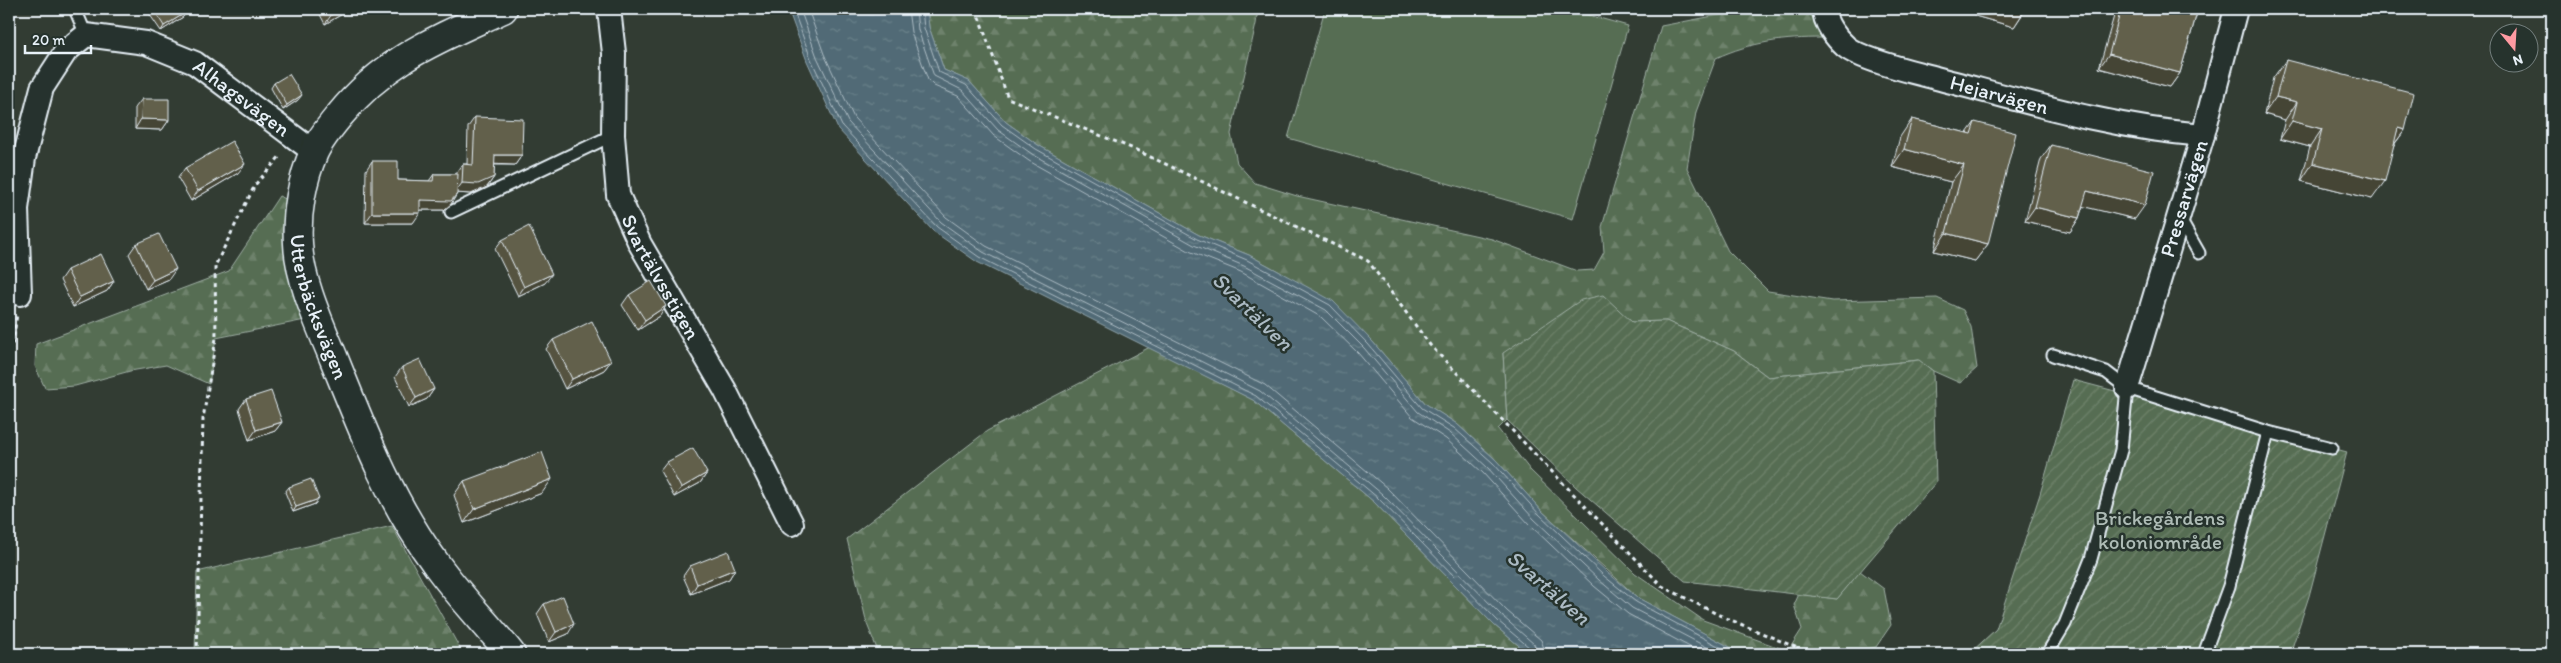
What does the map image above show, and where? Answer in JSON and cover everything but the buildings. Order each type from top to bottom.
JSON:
[{"type":"street","name":"Utterbäcksvägen","points":[[503,9],[422,46],[389,67],[359,91],[326,132],[304,145],[298,244],[315,312],[360,424],[396,502],[434,562],[512,654]]},
{"type":"street","name":"Svartälvsstigen","points":[[608,9],[614,53],[613,135],[618,196],[640,244],[725,390],[792,524]]},
{"type":"street","name":"Hejarvägen","points":[[1824,9],[1824,15],[1833,33],[1847,48],[1884,64],[2088,119],[2175,133],[2203,135]]},
{"type":"street","name":"Pressarvägen","points":[[2127,388],[2203,135],[2236,9]]},
{"type":"street","name":"Alhagsvägen","points":[[86,35],[146,43],[195,63],[304,145]]},
{"type":"street","points":[[20,294],[16,209],[24,158],[42,88],[66,50],[86,35]]},
{"type":"lane","points":[[75,9],[86,35]]},
{"type":"lane","points":[[451,212],[613,135]]},
{"type":"lane","points":[[2178,216],[2199,253]]},
{"type":"lane","points":[[2054,355],[2106,372],[2127,388],[2268,432],[2332,448]]},
{"type":"lane","points":[[2047,654],[2078,596],[2094,550],[2121,450],[2127,388]]},
{"type":"lane","points":[[2204,654],[2229,586],[2268,432]]},
{"type":"path","points":[[976,9],[1008,98],[1134,149],[1368,262],[1430,345],[1662,586],[1719,615],[1795,647],[1800,654]]},
{"type":"path","points":[[197,654],[203,419],[216,338],[215,266],[255,186],[304,145]]},
{"type":"path","points":[[9,350],[12,348],[20,294]]},
{"type":"green space","points":[[927,9],[1258,9],[1231,134],[1237,163],[1255,183],[1297,196],[1492,239],[1577,271],[1594,270],[1604,252],[1602,227],[1661,26],[1750,9],[1814,9],[1822,38],[1768,42],[1742,48],[1716,58],[1696,112],[1687,168],[1728,251],[1768,291],[1832,301],[1937,298],[1963,310],[1971,327],[1977,368],[1960,383],[1933,371],[1918,360],[1768,377],[1734,351],[1666,321],[1632,322],[1503,353],[1507,420],[1498,429],[1530,470],[1635,573],[1703,620],[1788,651],[1802,629],[1794,605],[1799,594],[1837,599],[1860,571],[1884,589],[1891,625],[1876,647],[1844,654],[1743,654],[1638,598],[1542,511],[1496,460],[1457,424],[1426,404],[1372,341],[1280,272],[1249,255],[1199,235],[1038,145],[1006,122],[969,81],[944,70],[929,27]]},
{"type":"green space","points":[[1325,9],[1567,9],[1628,26],[1573,219],[1288,138]]},
{"type":"green space","points":[[279,196],[297,204],[315,318],[216,338],[209,384],[166,365],[130,371],[75,386],[45,388],[35,366],[36,344],[229,271]]},
{"type":"green space","points":[[1603,295],[1632,322],[1666,321],[1734,351],[1768,377],[1919,360],[1933,371],[1936,482],[1837,599],[1685,581],[1576,487],[1507,420],[1503,353],[1581,300]]},
{"type":"green space","points":[[1150,347],[1253,400],[1374,502],[1494,625],[1529,654],[879,654],[867,624],[847,539],[987,431]]},
{"type":"green space","name":"Brickegårdens koloniområde","points":[[2073,380],[2347,452],[2309,596],[2290,654],[1969,654],[1996,629],[2040,494]]},
{"type":"green space","points":[[392,526],[463,654],[195,654],[197,572]]},
{"type":"water","name":"Svartälven","points":[[788,9],[927,9],[929,27],[944,70],[969,81],[1006,122],[1038,145],[1199,235],[1249,255],[1333,301],[1372,341],[1426,404],[1457,424],[1496,460],[1542,511],[1607,572],[1638,598],[1743,654],[1529,654],[1494,625],[1374,502],[1253,400],[977,262],[933,231],[838,129],[807,61]]}]
